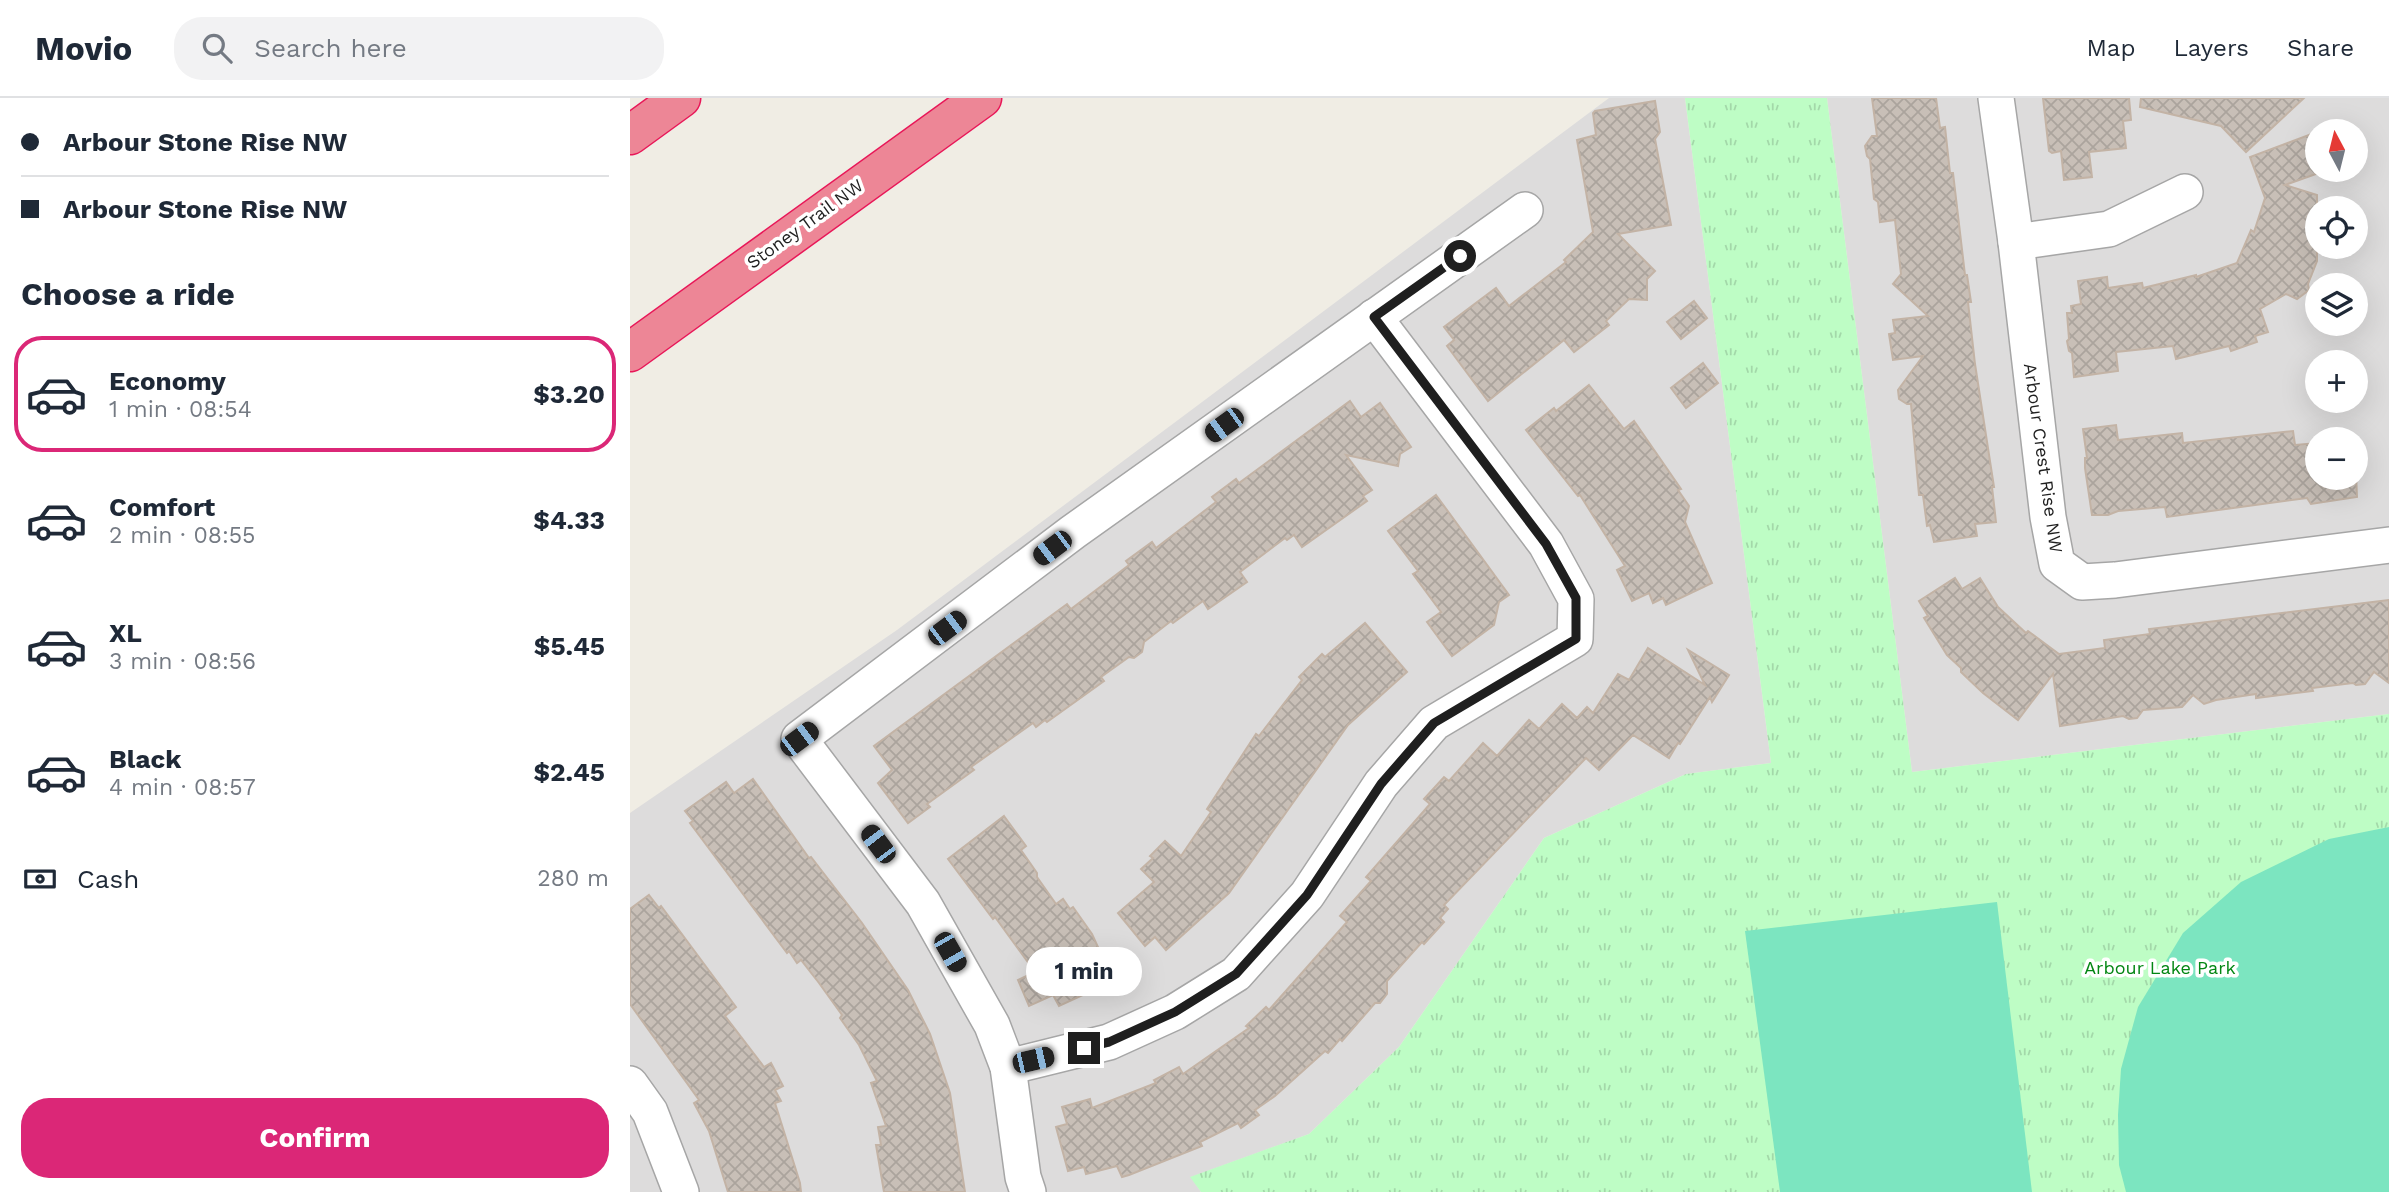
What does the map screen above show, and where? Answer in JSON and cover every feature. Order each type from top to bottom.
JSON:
[{"type":"highway","points":[[630,135],[681,98]]},
{"type":"highway","name":"Stoney Trail NW","points":[[630,352],[982,98]]},
{"type":"street","name":"Arbour Crest Rise NW","points":[[1996,98],[2016,242],[2048,517],[2057,564],[2082,582],[2389,545]]},
{"type":"street","points":[[2016,242],[2109,229],[2185,192]]},
{"type":"street","points":[[1028,1192],[1023,1177],[1008,1066],[992,1025],[923,903],[799,739],[1073,532],[1525,210]]},
{"type":"street","points":[[1008,1066],[1109,1042],[1175,1012],[1236,974],[1307,895],[1381,784],[1434,723],[1576,639],[1576,598],[1546,544],[1374,317]]},
{"type":"street","points":[[630,1084],[650,1112],[681,1192]]},
{"type":"shaded area","points":[[1609,98],[1685,98],[1771,763],[1686,774],[1544,838],[1399,1047],[1309,1134],[1191,1177],[1201,1192],[630,1192],[630,813],[897,630]]},
{"type":"shaded area","points":[[1827,98],[2389,98],[2389,714],[1912,772]]},
{"type":"green space","name":"Arbour Lake Park","points":[[1685,98],[1827,98],[1912,772],[2389,714],[2389,1192],[1201,1192],[1190,1177],[1309,1134],[1399,1047],[1544,838],[1686,774],[1771,763]]},
{"type":"green space","points":[[2389,827],[2389,1192],[2126,1192],[2119,1165],[2121,1069],[2138,1007],[2183,933],[2241,882],[2329,839]]},
{"type":"green space","points":[[1997,902],[2032,1192],[1780,1192],[1745,931]]},
{"type":"building","points":[[1872,98],[1936,98],[1940,128],[1945,127],[1971,302],[1968,302],[1975,364],[1994,487],[1996,522],[1975,524],[1977,536],[1934,542],[1930,525],[1927,526],[1923,495],[1919,495],[1911,404],[1899,399],[1898,390],[1923,356],[1893,360],[1889,334],[1895,333],[1893,320],[1928,316],[1893,284],[1901,274],[1895,220],[1880,222],[1878,202],[1874,199],[1870,159],[1865,146],[1872,136],[1877,136]]},
{"type":"building","points":[[2043,98],[2129,98],[2131,120],[2123,121],[2126,148],[2089,152],[2092,177],[2064,180],[2061,151],[2049,151]]},
{"type":"building","points":[[2141,98],[2304,98],[2246,152],[2221,126],[2140,107]]},
{"type":"building","points":[[1655,101],[1660,132],[1655,139],[1671,225],[1618,234],[1655,271],[1647,279],[1647,300],[1629,299],[1606,321],[1609,325],[1574,352],[1564,340],[1488,401],[1447,346],[1454,340],[1444,327],[1496,288],[1509,306],[1566,262],[1564,260],[1593,232],[1577,140],[1596,135],[1595,111]]},
{"type":"building","points":[[2305,136],[2305,178],[2285,185],[2317,195],[2305,196],[2305,259],[2317,261],[2312,273],[2305,273],[2305,293],[2297,299],[2286,294],[2260,309],[2268,332],[2255,336],[2257,342],[2231,351],[2229,346],[2176,359],[2173,346],[2116,352],[2118,371],[2074,377],[2072,353],[2067,341],[2067,313],[2072,313],[2071,306],[2081,304],[2078,281],[2107,277],[2108,288],[2142,283],[2143,288],[2196,277],[2237,263],[2251,230],[2254,232],[2265,198],[2250,157]]},
{"type":"building","points":[[1694,301],[1707,318],[1681,339],[1667,322]]},
{"type":"building","points":[[1703,363],[1718,383],[1686,408],[1671,388]]},
{"type":"building","points":[[1589,385],[1624,429],[1634,421],[1681,489],[1678,490],[1689,506],[1685,522],[1712,583],[1666,605],[1663,598],[1653,603],[1649,593],[1632,601],[1617,570],[1625,566],[1580,495],[1578,496],[1526,430]]},
{"type":"building","points":[[1350,401],[1361,417],[1380,403],[1411,447],[1400,454],[1398,466],[1346,455],[1372,490],[1363,496],[1367,501],[1302,547],[1294,535],[1287,540],[1285,538],[1240,572],[1247,582],[1208,609],[1203,601],[1173,623],[1171,621],[1144,642],[1142,652],[1134,658],[1129,657],[1101,677],[1104,681],[1047,722],[1045,720],[1036,727],[1033,723],[971,767],[974,770],[927,804],[930,807],[908,823],[878,783],[892,770],[874,746],[1067,604],[1071,609],[1129,565],[1126,561],[1152,542],[1156,548],[1216,502],[1212,497],[1236,479],[1239,483]]},
{"type":"building","points":[[2116,425],[2118,440],[2182,433],[2183,443],[2293,431],[2295,445],[2305,444],[2305,490],[2357,490],[2357,497],[2311,504],[2307,498],[2167,517],[2165,507],[2092,515],[2083,429]]},
{"type":"building","points":[[1436,495],[1509,595],[1499,602],[1494,625],[1452,656],[1427,622],[1441,612],[1413,574],[1418,571],[1388,531]]},
{"type":"building","points":[[1955,578],[1962,589],[1980,578],[1998,607],[2026,633],[2028,631],[2059,654],[2105,648],[2104,640],[2150,634],[2149,629],[2389,600],[2389,683],[2374,672],[2365,684],[2312,688],[2313,691],[2256,698],[2256,694],[2204,704],[2193,695],[2182,707],[2143,710],[2137,718],[2129,719],[2123,716],[2060,726],[2053,674],[2018,720],[1961,672],[1961,668],[1947,655],[1924,618],[1928,616],[1919,601]]},
{"type":"building","points":[[1365,623],[1407,672],[1348,725],[1229,893],[1166,950],[1155,937],[1145,946],[1118,913],[1154,882],[1141,869],[1165,841],[1181,856],[1211,812],[1207,809],[1256,734],[1259,736],[1302,680],[1299,677],[1322,654],[1325,657]]},
{"type":"building","points":[[1648,648],[1705,685],[1688,650],[1729,675],[1712,702],[1710,697],[1669,758],[1633,735],[1599,770],[1586,758],[1444,905],[1448,909],[1440,918],[1444,922],[1387,981],[1387,994],[1380,1003],[1375,1003],[1328,1053],[1325,1051],[1275,1096],[1255,1110],[1259,1115],[1241,1128],[1238,1123],[1200,1142],[1202,1146],[1122,1177],[1117,1166],[1086,1174],[1084,1167],[1068,1171],[1056,1127],[1067,1124],[1062,1107],[1090,1099],[1092,1108],[1156,1083],[1154,1080],[1179,1067],[1183,1074],[1249,1028],[1246,1026],[1266,1007],[1269,1010],[1347,922],[1340,916],[1371,881],[1366,877],[1430,804],[1424,799],[1444,777],[1449,781],[1483,743],[1497,756],[1529,720],[1539,729],[1562,704],[1577,718],[1587,707],[1593,713],[1618,674],[1629,680]]},
{"type":"building","points":[[753,779],[809,858],[811,857],[862,923],[908,990],[930,1034],[950,1093],[965,1192],[884,1192],[876,1145],[881,1145],[878,1127],[886,1126],[871,1083],[877,1081],[859,1045],[819,983],[801,960],[797,963],[789,951],[787,953],[690,823],[693,821],[685,811],[726,782],[734,793]]},
{"type":"building","points":[[1004,816],[1026,846],[1021,850],[1037,877],[1056,904],[1063,899],[1070,909],[1073,907],[1092,934],[1108,969],[1104,971],[1109,983],[1059,1006],[1053,995],[1029,1006],[1018,980],[1035,972],[948,859]]},
{"type":"building","points":[[649,895],[659,908],[661,906],[736,1007],[725,1016],[764,1067],[771,1063],[783,1086],[775,1090],[781,1101],[775,1103],[801,1192],[728,1192],[709,1131],[694,1103],[699,1100],[630,1004],[630,909]]},
{"type":"route","points":[[1084,1048],[1109,1042],[1175,1012],[1236,974],[1307,895],[1381,784],[1434,723],[1576,639],[1576,598],[1546,544],[1374,317],[1460,256]]}]
